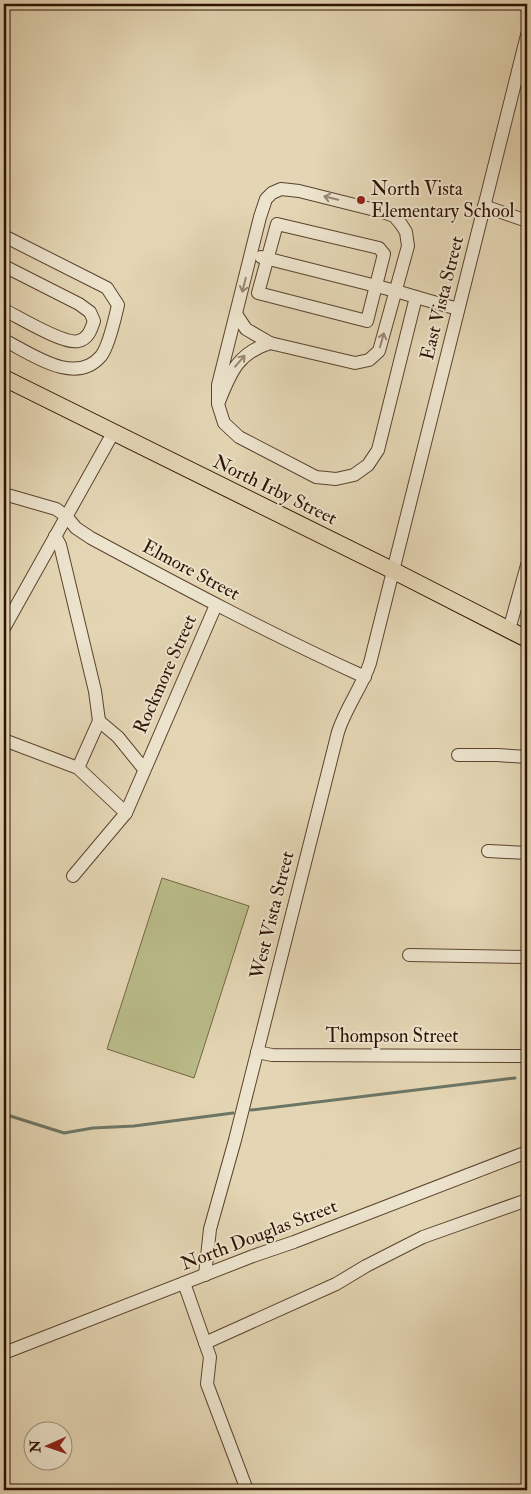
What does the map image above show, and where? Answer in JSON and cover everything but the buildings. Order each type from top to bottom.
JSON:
[{"type":"main road","name":"North Irby Street","points":[[4,378],[394,571],[527,640]]},
{"type":"street","name":"East Vista Street","points":[[394,571],[527,35]]},
{"type":"street","points":[[236,314],[246,329],[270,343],[355,363],[369,360],[379,352],[408,246],[406,232],[394,216],[308,193],[281,189],[272,193],[266,199],[251,255],[236,314],[218,385],[218,404],[224,423],[239,437],[316,477],[336,479],[354,475],[368,465],[378,450],[416,297]]},
{"type":"street","points":[[484,206],[527,221]]},
{"type":"street","points":[[277,224],[379,248],[384,254],[367,321],[258,293],[267,259],[277,224]]},
{"type":"street","points":[[4,236],[107,288],[118,305],[113,327],[101,356],[87,366],[75,370],[54,366],[4,340]]},
{"type":"street","points":[[251,255],[396,291],[458,309]]},
{"type":"street","points":[[4,266],[79,304],[90,312],[94,321],[90,334],[78,341],[64,341],[4,310]]},
{"type":"street","points":[[218,404],[227,380],[240,360],[257,347],[270,343]]},
{"type":"street","points":[[4,628],[113,433]]},
{"type":"street","name":"Elmore Street","points":[[4,494],[56,509],[66,516],[76,528],[91,538],[294,645],[365,677]]},
{"type":"street","points":[[54,536],[60,545],[96,691],[99,720],[78,768]]},
{"type":"street","points":[[509,630],[527,565]]},
{"type":"street","name":"West Vista Street","points":[[205,1275],[210,1229],[235,1140],[338,732],[348,708],[365,677],[394,571]]},
{"type":"street","name":"Rockmore Street","points":[[73,876],[126,812],[216,605]]},
{"type":"street","points":[[99,720],[146,763]]},
{"type":"street","points":[[4,740],[78,768],[126,812]]},
{"type":"street","points":[[458,755],[527,757]]},
{"type":"street","points":[[488,851],[527,853]]},
{"type":"street","points":[[409,954],[527,957]]},
{"type":"street","name":"Thompson Street","points":[[257,1052],[272,1055],[527,1056]]},
{"type":"street","name":"North Douglas Street","points":[[4,1353],[527,1152]]},
{"type":"street","points":[[205,1343],[336,1284],[366,1266],[423,1237],[527,1200]]},
{"type":"street","points":[[184,1283],[210,1356],[207,1384],[246,1490]]},
{"type":"green space","points":[[162,878],[249,906],[194,1078],[107,1049]]},
{"type":"waterway","points":[[251,1110],[515,1078]]},
{"type":"waterway","points":[[4,1114],[64,1133],[93,1128],[134,1126],[233,1113]]},
{"type":"place","name":"North Vista Elementary School","points":[[361,200]]}]
